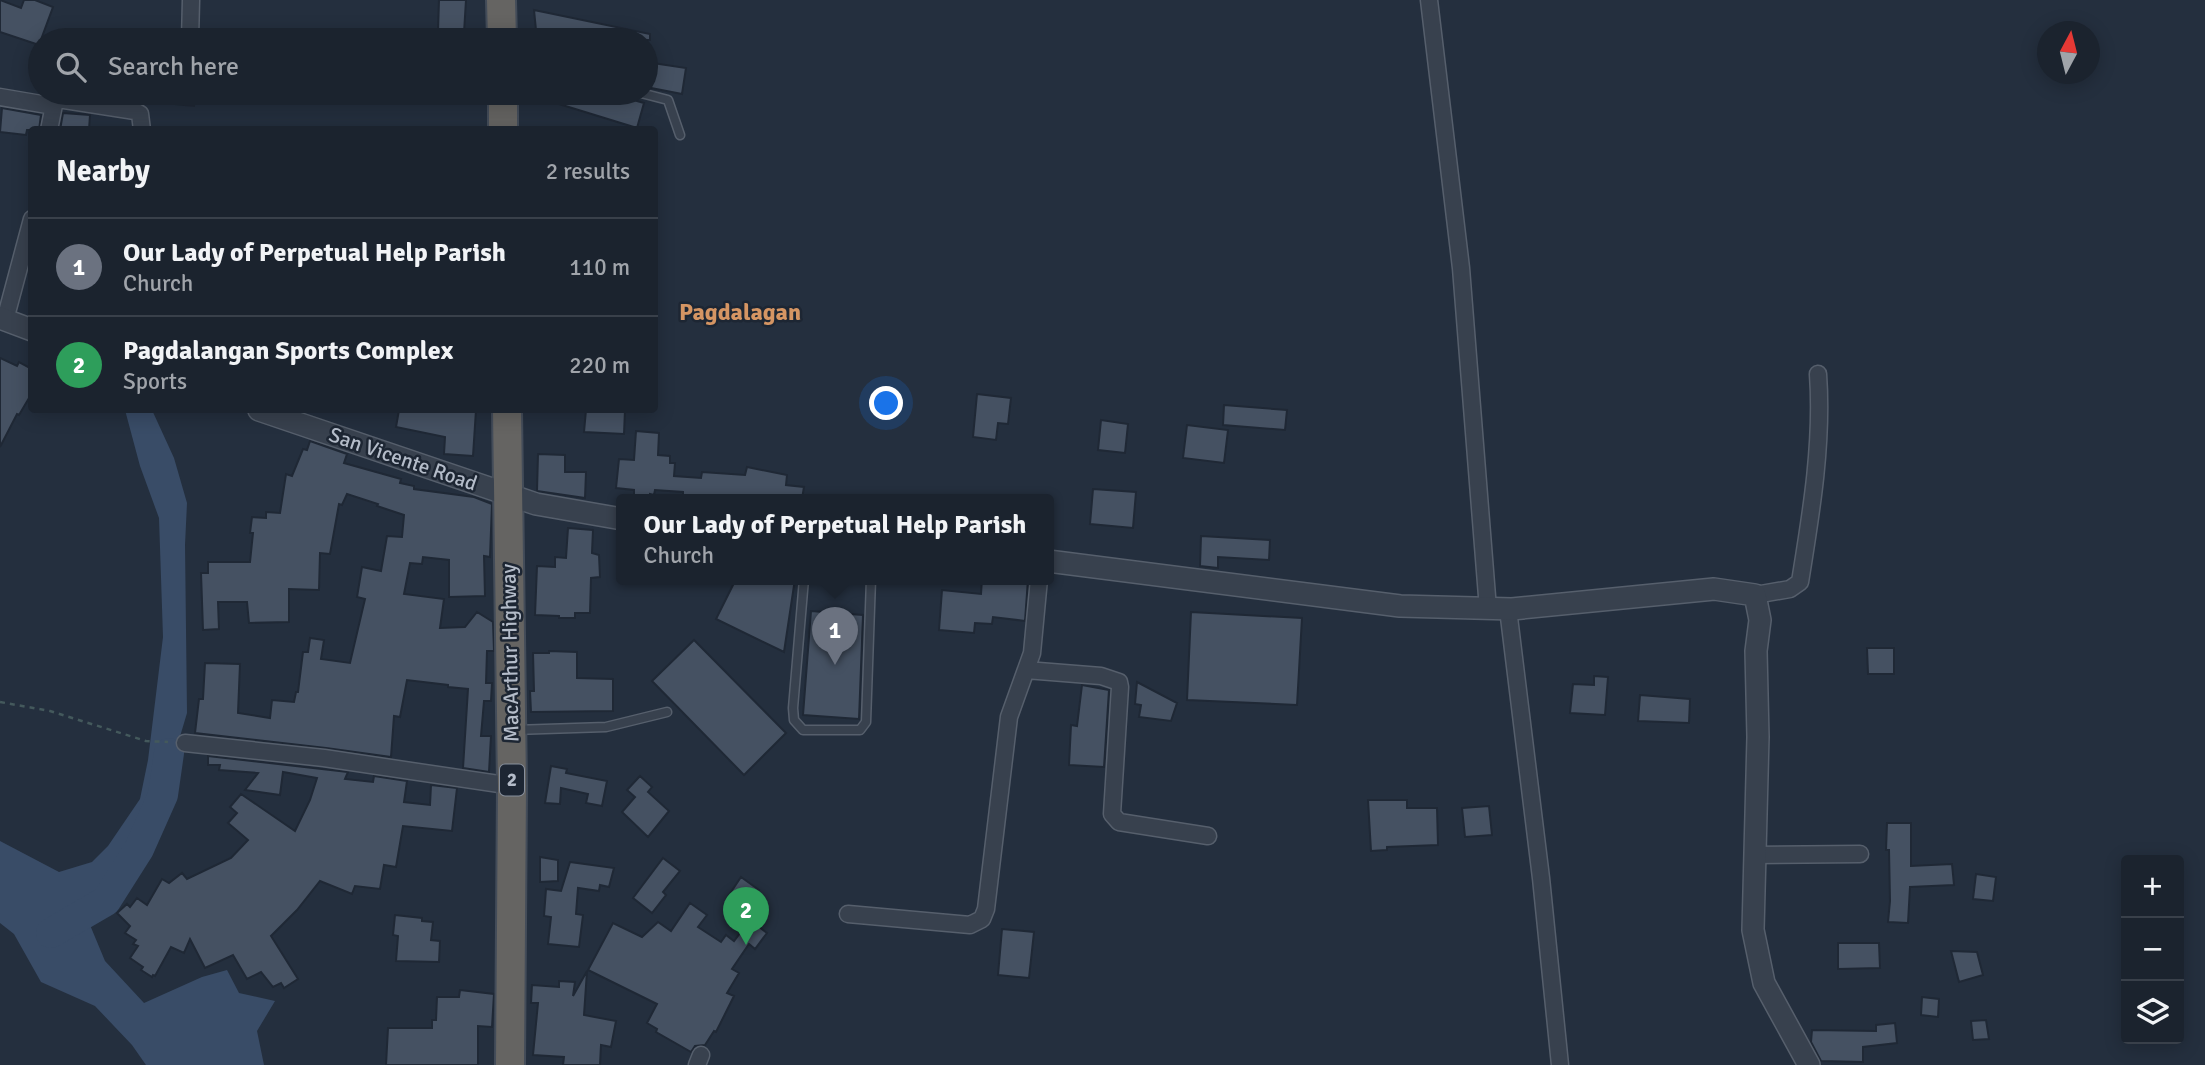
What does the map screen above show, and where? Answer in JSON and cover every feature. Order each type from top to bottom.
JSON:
[{"type":"highway","points":[[501,0],[502,28]]},
{"type":"highway","points":[[503,105],[503,126]]},
{"type":"highway","name":"MacArthur Highway","points":[[507,413],[512,786],[510,1065]]},
{"type":"street","points":[[190,28],[191,0]]},
{"type":"street","points":[[1429,0],[1498,609],[1541,878],[1560,1065]]},
{"type":"street","points":[[0,97],[28,102]]},
{"type":"street","points":[[48,105],[54,106],[50,126]]},
{"type":"street","points":[[96,105],[135,111],[141,114],[142,126]]},
{"type":"street","points":[[28,233],[3,319],[28,328]]},
{"type":"street","points":[[1054,562],[1400,606],[1498,609],[1705,590],[1755,595],[1790,589],[1800,582],[1816,460],[1820,407],[1818,374]]},
{"type":"street","name":"San Vicente Road","points":[[268,413],[536,504],[616,518]]},
{"type":"street","points":[[848,914],[970,925],[982,919],[986,909],[1009,717],[1032,653],[1038,585]]},
{"type":"street","points":[[1755,595],[1760,620],[1756,651],[1758,737],[1753,930],[1764,983],[1809,1065]]},
{"type":"street","points":[[1026,670],[1101,676],[1119,682],[1112,808],[1115,819],[1119,822],[1208,836]]},
{"type":"street","points":[[185,743],[324,758],[512,786]]},
{"type":"street","points":[[1754,855],[1860,854]]},
{"type":"lane","points":[[658,97],[668,100],[680,135]]},
{"type":"lane","points":[[803,585],[793,708],[794,720],[803,730],[860,730],[866,722],[872,585]]},
{"type":"lane","points":[[511,730],[606,727],[667,712]]},
{"type":"path","points":[[0,702],[50,711],[146,741],[185,743]]},
{"type":"water","points":[[126,413],[153,413],[174,458],[187,503],[187,713],[159,807],[138,852],[114,890],[85,913],[105,961],[144,1003],[202,977],[227,970],[239,993],[275,1001],[257,1031],[264,1065],[146,1065],[132,1045],[95,1006],[41,982],[14,934],[0,923],[0,841],[59,872],[92,862],[108,846],[140,799],[148,760],[163,637],[159,518],[140,466]]},
{"type":"building","points":[[0,0],[21,8],[24,0],[35,0],[53,7],[45,28],[28,28],[28,41],[0,32]]},
{"type":"building","points":[[439,0],[466,0],[464,28],[438,28]]},
{"type":"building","points":[[534,10],[621,28],[536,28]]},
{"type":"building","points":[[658,64],[686,68],[682,94],[658,89]]},
{"type":"building","points":[[562,105],[643,105],[638,126]]},
{"type":"building","points":[[2,108],[41,115],[40,126],[28,126],[26,135],[0,132]]},
{"type":"building","points":[[63,113],[90,115],[89,126],[61,126]]},
{"type":"building","points":[[0,358],[17,366],[19,362],[28,367],[28,400],[19,415],[17,414],[0,447]]},
{"type":"building","points":[[977,394],[1011,398],[1008,424],[998,423],[996,440],[973,437]]},
{"type":"building","points":[[1224,405],[1287,410],[1285,430],[1223,425]]},
{"type":"building","points":[[398,413],[476,413],[473,456],[444,454],[445,437],[396,427]]},
{"type":"building","points":[[586,413],[625,413],[624,434],[584,432]]},
{"type":"building","points":[[1101,420],[1128,424],[1125,453],[1098,450]]},
{"type":"building","points":[[1187,425],[1228,430],[1224,463],[1183,458]]},
{"type":"building","points":[[636,431],[659,433],[658,455],[670,456],[670,463],[675,463],[674,476],[701,478],[702,472],[745,475],[747,467],[787,475],[786,485],[804,487],[803,494],[683,494],[655,490],[654,494],[634,494],[634,490],[616,488],[619,459],[634,460]]},
{"type":"building","points":[[310,441],[347,454],[344,463],[401,479],[400,483],[414,486],[414,489],[474,497],[492,504],[490,557],[484,556],[485,596],[449,597],[449,560],[423,557],[422,564],[410,563],[404,594],[444,599],[440,628],[465,627],[477,612],[493,622],[494,651],[487,651],[486,683],[492,683],[491,701],[484,701],[481,736],[491,736],[489,772],[463,768],[468,689],[448,685],[407,680],[400,717],[394,716],[391,757],[195,733],[199,699],[203,699],[205,663],[240,664],[238,713],[270,718],[272,700],[294,702],[298,692],[303,652],[308,652],[310,638],[324,640],[321,659],[350,663],[365,599],[357,597],[362,567],[381,571],[387,536],[402,537],[404,515],[347,494],[342,505],[339,504],[330,554],[320,553],[319,590],[289,589],[289,622],[249,623],[247,602],[218,602],[219,629],[203,630],[201,573],[208,573],[208,562],[250,562],[252,517],[266,518],[266,512],[280,513],[286,474],[292,476],[303,449],[307,450]]},
{"type":"building","points":[[538,454],[565,455],[565,472],[586,472],[585,498],[537,491]]},
{"type":"building","points":[[1093,489],[1136,492],[1133,528],[1090,524]]},
{"type":"building","points":[[568,528],[593,530],[592,553],[599,555],[600,577],[591,578],[590,613],[575,613],[575,618],[535,615],[537,566],[555,567],[555,557],[566,558]]},
{"type":"building","points":[[1201,536],[1270,540],[1269,560],[1218,557],[1218,568],[1200,566]]},
{"type":"building","points":[[733,585],[794,585],[784,652],[716,619]]},
{"type":"building","points":[[982,585],[1028,585],[1025,621],[993,617],[992,624],[975,623],[974,633],[939,630],[942,590],[981,594]]},
{"type":"building","points":[[811,611],[863,615],[859,719],[803,715]]},
{"type":"building","points":[[1191,612],[1302,618],[1297,705],[1187,700]]},
{"type":"building","points":[[694,640],[786,733],[744,775],[652,681]]},
{"type":"building","points":[[1867,648],[1894,648],[1894,674],[1868,674]]},
{"type":"building","points":[[577,652],[577,678],[613,679],[613,711],[531,712],[530,691],[534,691],[533,653]]},
{"type":"building","points":[[1594,676],[1608,677],[1605,715],[1570,713],[1573,684],[1594,685]]},
{"type":"building","points":[[1137,682],[1177,703],[1171,721],[1139,717],[1141,705],[1135,704]]},
{"type":"building","points":[[1082,685],[1109,690],[1104,767],[1069,765],[1071,725],[1077,726]]},
{"type":"building","points":[[1640,695],[1690,699],[1689,723],[1638,721]]},
{"type":"building","points":[[208,756],[348,772],[345,779],[373,782],[374,776],[407,781],[404,802],[430,805],[431,785],[457,788],[452,831],[403,826],[396,867],[384,865],[380,889],[355,886],[352,894],[320,881],[297,910],[271,936],[298,979],[284,988],[281,983],[273,987],[261,972],[247,979],[233,955],[205,968],[190,939],[184,953],[171,947],[152,977],[130,958],[138,946],[133,944],[136,940],[125,933],[130,926],[117,913],[127,904],[130,907],[137,898],[147,905],[162,879],[169,883],[182,873],[187,879],[231,858],[248,840],[228,823],[237,813],[230,807],[241,794],[295,831],[317,778],[283,772],[280,795],[245,790],[258,773],[219,770],[220,765],[208,765]]},
{"type":"building","points":[[551,766],[567,769],[566,773],[607,781],[602,806],[586,803],[588,794],[561,788],[560,804],[545,803]]},
{"type":"building","points":[[640,776],[652,787],[648,792],[669,811],[648,837],[622,812],[635,797],[627,790]]},
{"type":"building","points":[[1368,800],[1407,800],[1407,808],[1437,808],[1438,845],[1387,847],[1387,850],[1371,851]]},
{"type":"building","points":[[1489,806],[1492,835],[1465,837],[1462,808]]},
{"type":"building","points":[[1887,823],[1911,823],[1911,866],[1952,864],[1954,885],[1910,887],[1908,923],[1888,922],[1890,901]]},
{"type":"building","points":[[540,857],[558,860],[558,881],[540,882]]},
{"type":"building","points":[[663,858],[680,871],[663,892],[666,895],[652,913],[633,898]]},
{"type":"building","points":[[570,862],[614,868],[609,887],[600,885],[599,891],[578,888],[576,914],[583,915],[579,947],[548,944],[551,917],[544,916],[546,889],[561,891]]},
{"type":"building","points":[[1976,874],[1996,877],[1993,901],[1973,899]]},
{"type":"building","points":[[741,877],[759,890],[746,910],[727,898]]},
{"type":"building","points":[[690,903],[707,915],[698,927],[721,942],[726,935],[734,941],[750,920],[767,933],[755,949],[749,944],[732,969],[739,973],[727,993],[734,996],[716,1032],[714,1031],[705,1045],[695,1046],[691,1052],[656,1032],[657,1029],[647,1023],[657,1004],[588,970],[613,923],[642,937],[658,922],[671,931]]},
{"type":"building","points":[[395,915],[433,922],[431,940],[440,941],[439,962],[396,961],[398,936],[393,935]]},
{"type":"building","points":[[1002,929],[1034,932],[1029,978],[998,975]]},
{"type":"building","points":[[1838,943],[1879,943],[1880,968],[1838,969]]},
{"type":"building","points":[[1951,951],[1977,952],[1983,975],[1959,982]]},
{"type":"building","points":[[587,971],[584,1015],[616,1021],[611,1047],[601,1045],[600,1065],[563,1065],[564,1057],[533,1055],[538,1003],[531,1003],[532,985],[559,987],[559,981],[575,982],[573,996]]},
{"type":"building","points":[[460,990],[494,994],[492,1027],[478,1026],[478,1065],[386,1065],[388,1028],[432,1028],[432,1020],[436,1020],[437,997],[459,997]]},
{"type":"building","points":[[1922,997],[1939,999],[1938,1017],[1921,1015]]},
{"type":"building","points":[[1986,1020],[1989,1039],[1973,1040],[1971,1021]]},
{"type":"building","points":[[1895,1023],[1897,1043],[1863,1047],[1863,1062],[1821,1061],[1811,1042],[1812,1030],[1876,1031],[1876,1025]]},
{"type":"waterway","points":[[51,933],[106,901],[139,849],[163,795],[169,753]]},
{"type":"place","name":"Our Lady of Perpetual Help Parish","points":[[835,665]]},
{"type":"place","name":"Pagdalangan Sports Complex","points":[[746,945]]},
{"type":"district","name":"Pagdalagan","points":[[740,312]]}]
